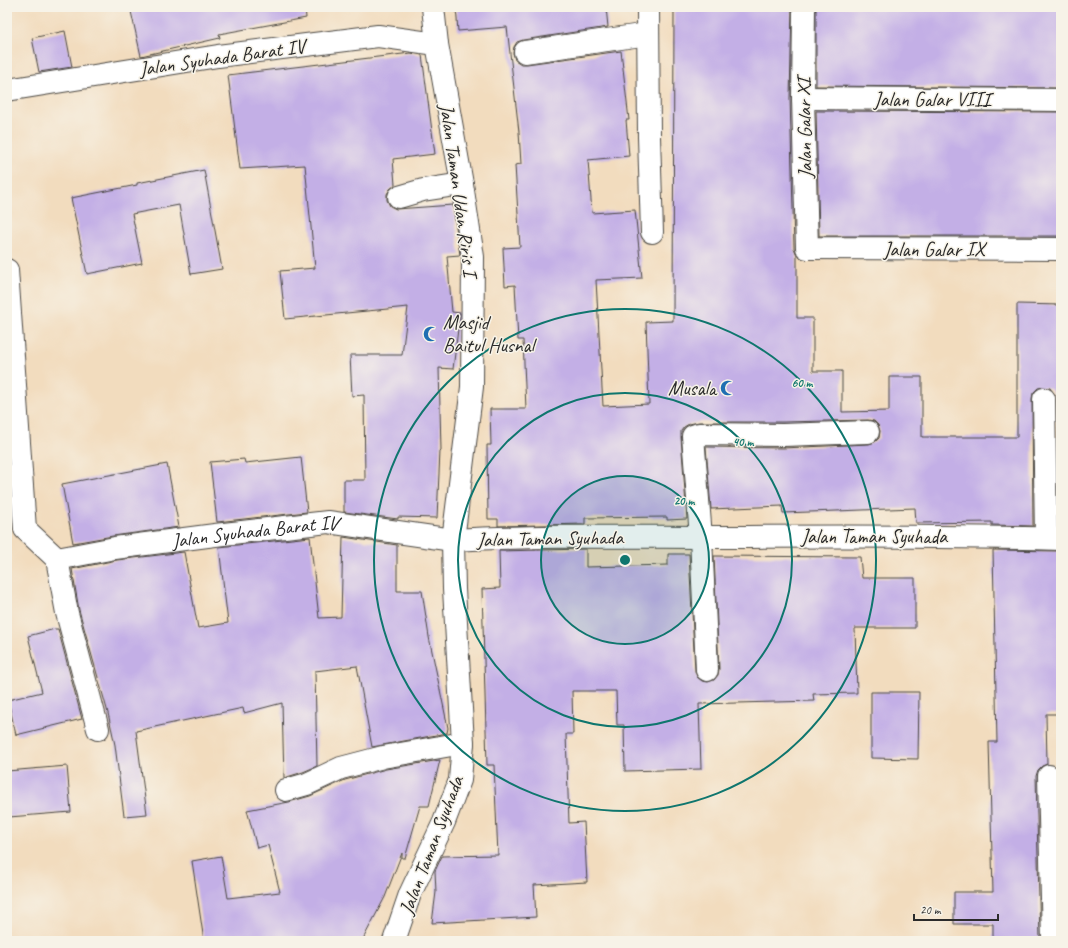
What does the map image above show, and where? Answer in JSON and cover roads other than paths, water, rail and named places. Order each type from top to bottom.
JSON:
[{"type":"street","name":"Jalan Taman Udan Riris I","points":[[433,7],[437,44],[462,184],[473,257],[472,387],[453,540]]},
{"type":"street","points":[[648,7],[649,137],[652,232]]},
{"type":"street","name":"Jalan Galar XI","points":[[804,7],[803,98],[807,248]]},
{"type":"street","points":[[525,52],[648,34]]},
{"type":"street","name":"Jalan Syuhada Barat IV","points":[[7,90],[218,56],[378,36],[437,44]]},
{"type":"street","name":"Jalan Galar VIII","points":[[803,98],[1061,100]]},
{"type":"street","points":[[399,197],[423,190],[462,184]]},
{"type":"street","name":"Jalan Galar IX","points":[[807,248],[1061,249]]},
{"type":"street","points":[[7,270],[16,531],[57,560],[67,613],[98,729]]},
{"type":"street","points":[[1044,399],[1054,538]]},
{"type":"street","points":[[707,670],[701,537],[693,436],[699,434],[783,435],[868,432]]},
{"type":"street","name":"Jalan Syuhada Barat IV","points":[[57,560],[138,545],[215,534],[328,522],[453,540]]},
{"type":"street","name":"Jalan Taman Syuhada","points":[[394,941],[410,894],[444,822],[460,780],[463,743],[454,589],[453,540],[496,538],[966,536],[1054,538]]},
{"type":"street","points":[[286,790],[307,784],[341,768],[382,757],[463,743]]},
{"type":"street","points":[[1049,776],[1053,941]]},
{"type":"place","name":"Masjid Baitul Husnal","points":[[431,334]]},
{"type":"place","name":"Musala","points":[[728,388]]}]
